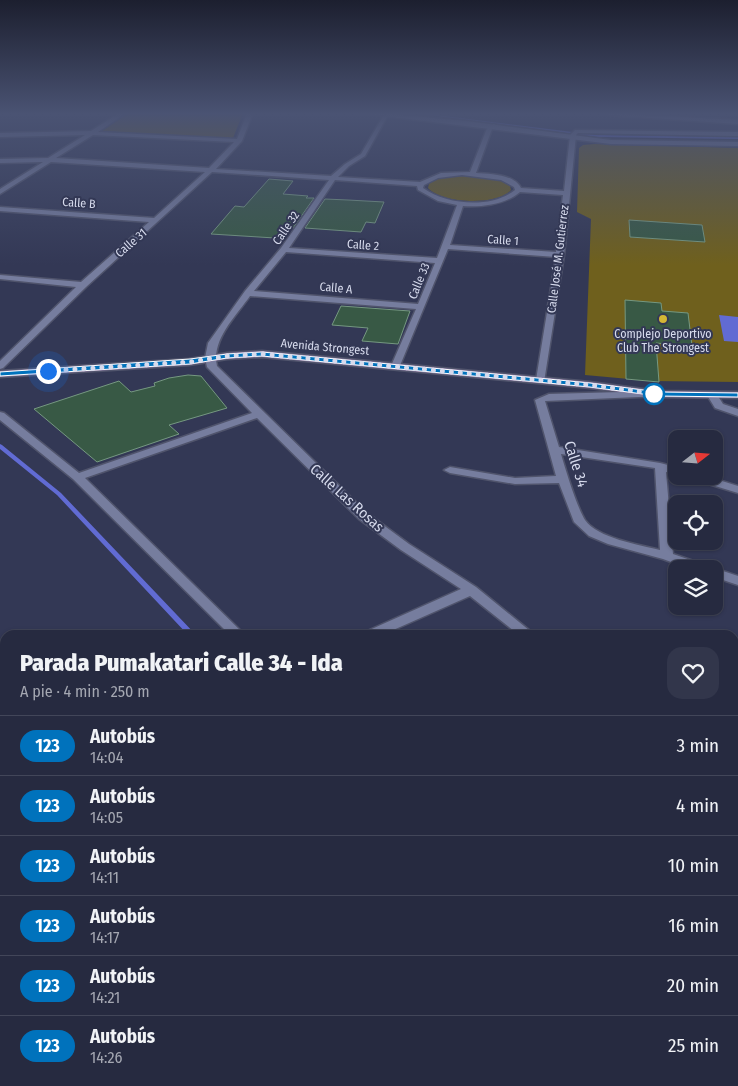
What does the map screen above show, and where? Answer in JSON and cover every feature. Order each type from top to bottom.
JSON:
[{"type":"main road","name":"Avenida Strongest","points":[[0,374],[190,362],[210,358],[262,354],[541,380],[658,394],[738,395]]},
{"type":"street","points":[[0,192],[46,164]]},
{"type":"street","points":[[111,164],[421,184],[436,176],[473,173],[512,181],[518,190]]},
{"type":"street","name":"Calle 31","points":[[0,366],[83,285],[218,164]]},
{"type":"street","name":"Calle 32","points":[[210,358],[213,343],[248,293],[284,250],[333,178],[349,164]]},
{"type":"street","points":[[473,173],[477,164]]},
{"type":"street","name":"Calle José M. Gutierrez","points":[[541,380],[560,255],[570,164]]},
{"type":"street","points":[[421,184],[420,188],[424,193],[433,198],[461,203],[500,201],[514,195],[518,190]]},
{"type":"street","points":[[518,190],[566,193]]},
{"type":"street","name":"Calle 33","points":[[396,366],[422,307],[461,203]]},
{"type":"street","name":"Calle B","points":[[0,209],[157,220]]},
{"type":"street","name":"Calle 1","points":[[445,248],[560,255]]},
{"type":"street","name":"Calle 2","points":[[284,250],[440,261]]},
{"type":"street","points":[[0,277],[83,285]]},
{"type":"street","name":"Calle A","points":[[248,293],[422,307]]},
{"type":"street","name":"Calle Las Rosas","points":[[210,358],[212,368],[363,516],[405,547],[470,590],[522,630]]},
{"type":"street","name":"Calle 34","points":[[658,394],[549,397],[540,400],[563,480],[580,522],[593,533],[612,541],[678,560]]},
{"type":"street","points":[[712,395],[719,406],[738,413]]},
{"type":"street","points":[[77,477],[258,414]]},
{"type":"street","points":[[0,415],[77,477],[233,630]]},
{"type":"street","points":[[553,448],[668,468]]},
{"type":"street","points":[[660,466],[667,556]]},
{"type":"street","points":[[450,470],[515,480],[563,480]]},
{"type":"street","points":[[722,485],[738,490]]},
{"type":"street","points":[[723,575],[738,581]]},
{"type":"street","points":[[381,630],[470,590]]},
{"type":"shaded area","name":"Complejo Deportivo Club The Strongest","points":[[579,164],[738,164],[738,382],[651,381],[585,375],[591,219],[577,212]]},
{"type":"shaded area","points":[[455,175],[491,178],[504,182],[510,186],[511,190],[494,199],[470,201],[445,197],[428,188],[429,184],[434,180]]},
{"type":"shaded area","points":[[719,315],[738,317],[738,342],[724,341]]},
{"type":"building","points":[[269,179],[293,181],[283,194],[314,198],[293,228],[283,227],[275,238],[211,234],[235,206],[244,207]]},
{"type":"building","points":[[325,199],[384,202],[375,223],[366,222],[361,232],[305,228]]},
{"type":"building","points":[[629,220],[702,225],[705,242],[630,237]]},
{"type":"building","points":[[625,300],[661,303],[662,311],[688,313],[692,346],[656,343],[659,382],[626,379]]},
{"type":"building","points":[[341,306],[410,311],[398,344],[362,341],[368,328],[332,325]]},
{"type":"building","points":[[188,375],[201,376],[227,408],[169,425],[179,434],[97,462],[34,409],[119,381],[131,392],[155,386],[154,383],[169,378]]},
{"type":"waterway","points":[[0,446],[59,494],[187,630]]},
{"type":"bus line","name":"123","points":[[0,374],[190,362],[227,356],[262,354],[590,385],[658,394],[738,395]]},
{"type":"place","name":"Complejo Deportivo Club The Strongest","points":[[663,319]]},
{"type":"route","points":[[48,371],[190,362],[227,356],[262,354],[590,385],[658,394],[654,394]]}]
